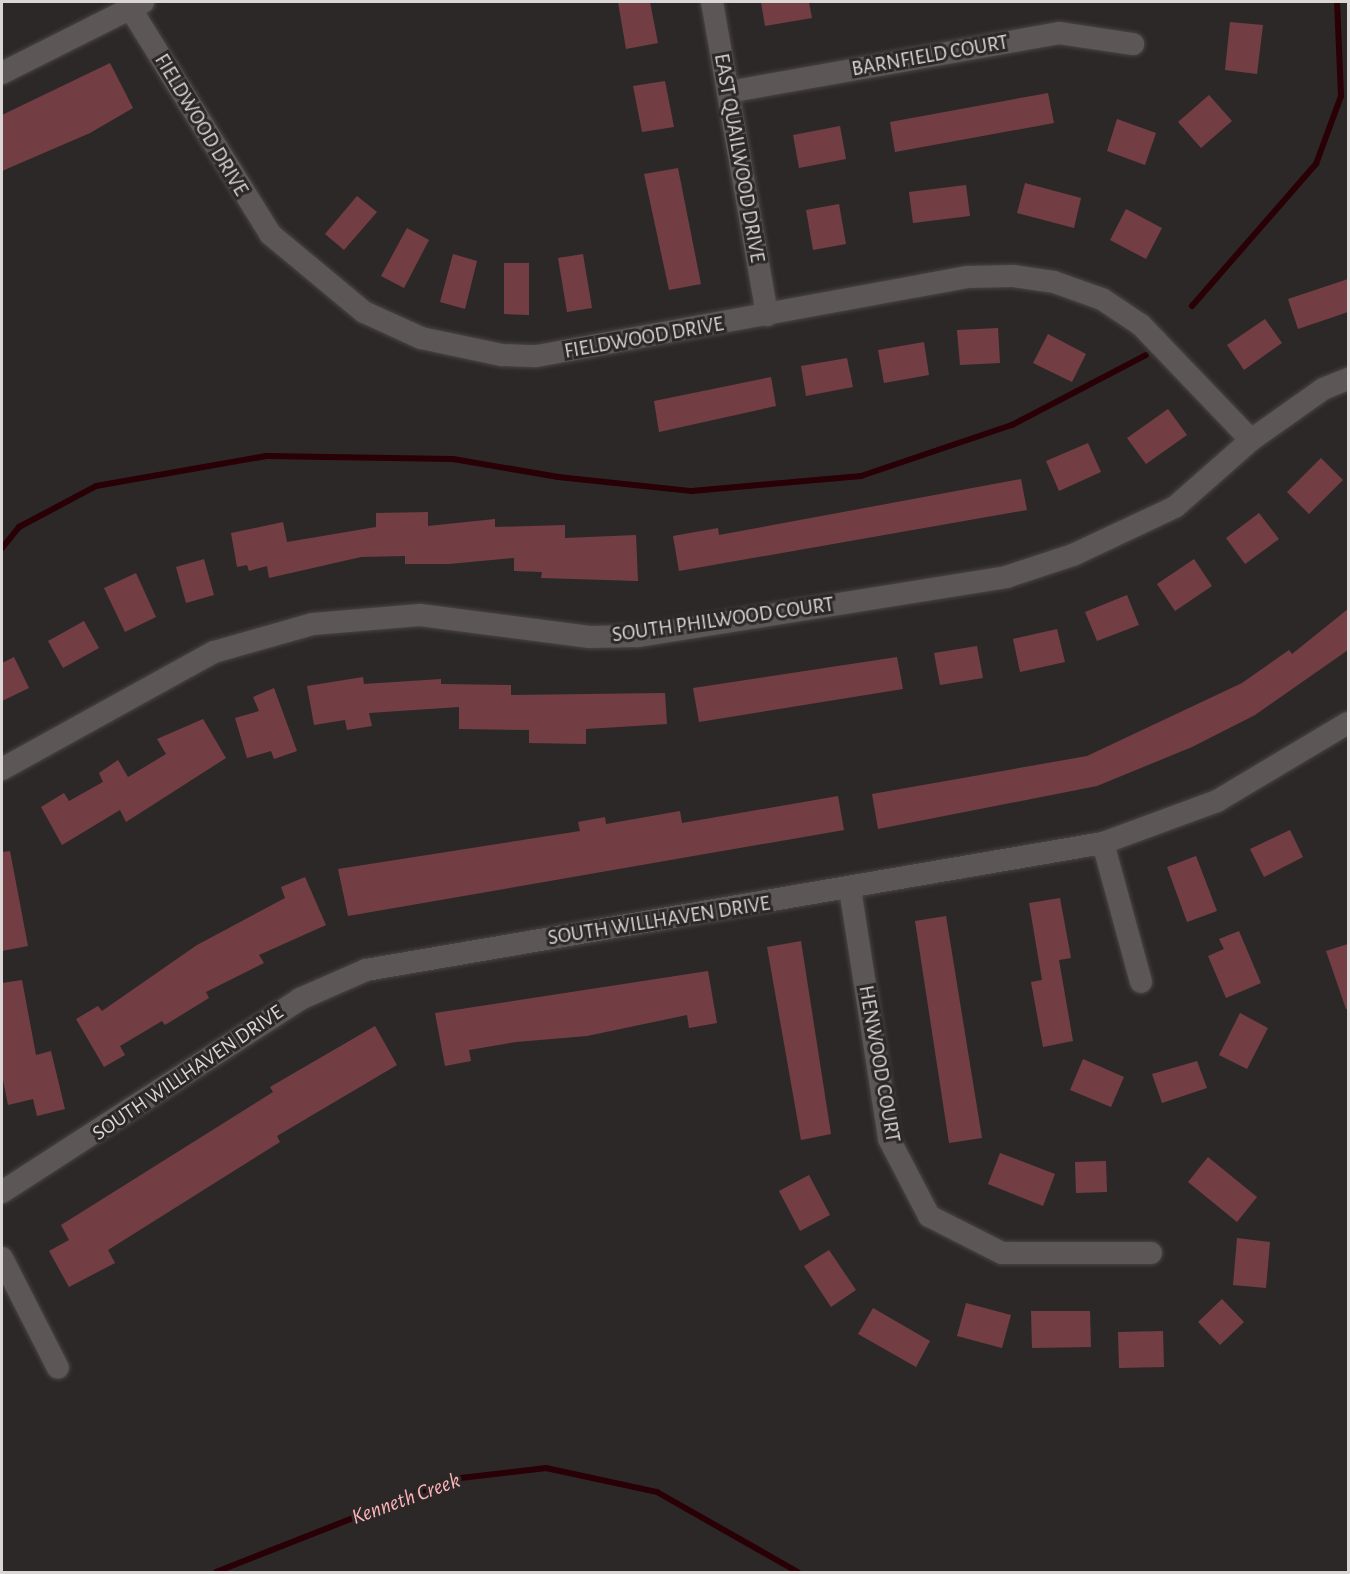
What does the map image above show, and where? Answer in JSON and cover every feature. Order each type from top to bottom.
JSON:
[{"type":"street","name":"EAST QUAILWOOD DRIVE","points":[[712,2],[767,315]]},
{"type":"street","points":[[2,73],[138,6]]},
{"type":"street","name":"FIELDWOOD DRIVE","points":[[138,6],[270,234],[364,312],[421,338],[502,355],[537,356],[968,277],[1054,282],[1102,299],[1141,324],[1251,440]]},
{"type":"street","name":"BARNFIELD COURT","points":[[728,92],[1059,33],[1133,44]]},
{"type":"street","name":"SOUTH PHILWOOD COURT","points":[[2,769],[214,652],[313,624],[420,615],[590,636],[639,636],[1006,577],[1073,555],[1175,507],[1251,440],[1323,389],[1348,379]]},
{"type":"street","name":"SOUTH WILLHAVEN DRIVE","points":[[2,1192],[300,999],[366,970],[850,890],[1103,843],[1217,801],[1348,723]]},
{"type":"street","points":[[1103,843],[1141,982]]},
{"type":"street","name":"HENWOOD COURT","points":[[850,890],[889,1139],[929,1216],[1002,1253],[1150,1253]]},
{"type":"street","points":[[2,1258],[58,1368]]},
{"type":"building","points":[[618,2],[650,2],[658,43],[626,49]]},
{"type":"building","points":[[761,2],[809,2],[812,18],[765,26]]},
{"type":"building","points":[[1230,22],[1263,25],[1257,74],[1225,70]]},
{"type":"building","points":[[110,63],[133,108],[90,133],[2,171],[2,115]]},
{"type":"building","points":[[665,81],[674,127],[642,132],[633,86]]},
{"type":"building","points":[[1048,93],[1054,123],[895,152],[890,122]]},
{"type":"building","points":[[1209,95],[1232,121],[1201,148],[1178,122]]},
{"type":"building","points":[[1117,119],[1156,133],[1145,165],[1107,151]]},
{"type":"building","points":[[840,126],[846,159],[799,168],[793,135]]},
{"type":"building","points":[[678,168],[701,284],[669,290],[644,174]]},
{"type":"building","points":[[1025,183],[1081,198],[1074,228],[1017,213]]},
{"type":"building","points":[[966,185],[970,216],[913,223],[909,192]]},
{"type":"building","points":[[357,196],[377,212],[344,250],[325,234]]},
{"type":"building","points":[[839,204],[846,244],[813,250],[806,210]]},
{"type":"building","points":[[1126,209],[1162,228],[1146,259],[1110,240]]},
{"type":"building","points":[[407,228],[429,240],[404,288],[381,276]]},
{"type":"building","points":[[453,254],[477,261],[465,309],[440,302]]},
{"type":"building","points":[[583,254],[592,308],[567,312],[558,258]]},
{"type":"building","points":[[504,263],[529,263],[529,315],[504,314]]},
{"type":"building","points":[[1348,279],[1348,312],[1298,329],[1288,299]]},
{"type":"building","points":[[1265,319],[1282,343],[1244,370],[1227,345]]},
{"type":"building","points":[[998,328],[1000,363],[960,365],[957,330]]},
{"type":"building","points":[[1048,334],[1086,354],[1072,382],[1033,363]]},
{"type":"building","points":[[924,342],[929,375],[884,383],[878,350]]},
{"type":"building","points":[[847,358],[853,387],[806,396],[801,366]]},
{"type":"building","points":[[771,377],[776,406],[659,432],[654,401]]},
{"type":"building","points":[[1168,409],[1187,435],[1146,464],[1127,438]]},
{"type":"building","points":[[1088,443],[1101,472],[1059,491],[1046,461]]},
{"type":"building","points":[[1321,458],[1343,480],[1309,514],[1287,492]]},
{"type":"building","points":[[1021,479],[1027,510],[679,571],[673,536],[718,528],[719,535]]},
{"type":"building","points":[[428,512],[428,526],[495,519],[495,527],[565,525],[565,538],[636,535],[638,581],[541,578],[542,572],[514,571],[514,558],[449,564],[405,564],[405,556],[361,557],[269,578],[267,566],[249,571],[247,565],[237,567],[231,533],[283,522],[287,542],[376,527],[376,513]]},
{"type":"building","points":[[1259,513],[1279,539],[1245,564],[1226,538]]},
{"type":"building","points":[[204,559],[214,595],[186,603],[176,567]]},
{"type":"building","points":[[1194,559],[1212,586],[1175,611],[1157,584]]},
{"type":"building","points":[[136,573],[156,617],[125,632],[104,588]]},
{"type":"building","points":[[1127,595],[1139,625],[1097,641],[1085,612]]},
{"type":"building","points":[[1348,609],[1348,650],[1255,715],[1192,747],[1097,786],[878,829],[872,794],[1087,756],[1242,683],[1289,650],[1292,654]]},
{"type":"building","points":[[84,621],[99,648],[63,668],[48,641]]},
{"type":"building","points":[[1057,629],[1065,662],[1020,672],[1013,639]]},
{"type":"building","points":[[977,646],[983,678],[940,685],[934,653]]},
{"type":"building","points":[[14,657],[29,688],[2,701],[2,663]]},
{"type":"building","points":[[897,657],[903,689],[699,722],[693,688]]},
{"type":"building","points":[[363,677],[364,684],[441,679],[441,684],[511,685],[511,695],[665,693],[667,724],[586,729],[586,744],[529,743],[529,730],[459,729],[459,707],[369,713],[372,726],[347,730],[345,720],[314,725],[307,686]]},
{"type":"building","points":[[274,688],[297,751],[274,759],[271,751],[247,758],[235,718],[259,711],[253,697]]},
{"type":"building","points":[[203,719],[226,758],[126,822],[120,810],[62,845],[41,807],[64,793],[69,801],[103,782],[99,773],[118,760],[128,777],[166,754],[157,739]]},
{"type":"building","points":[[838,796],[844,830],[348,916],[338,869],[580,831],[578,822],[605,817],[606,824],[680,811],[682,823]]},
{"type":"building","points":[[1290,830],[1303,857],[1264,877],[1250,849]]},
{"type":"building","points":[[10,851],[28,946],[2,951],[2,852]]},
{"type":"building","points":[[1196,856],[1217,911],[1187,922],[1167,867]]},
{"type":"building","points":[[305,877],[326,925],[259,955],[264,963],[206,992],[209,998],[165,1025],[162,1021],[120,1046],[125,1055],[104,1067],[76,1019],[98,1006],[102,1011],[197,945],[285,898],[281,887]]},
{"type":"building","points":[[1060,898],[1071,958],[1059,960],[1073,1041],[1043,1047],[1031,982],[1042,980],[1029,903]]},
{"type":"building","points":[[946,916],[982,1138],[949,1143],[915,921]]},
{"type":"building","points":[[1239,931],[1261,983],[1226,998],[1208,956],[1224,949],[1219,939]]},
{"type":"building","points":[[801,941],[831,1134],[801,1140],[767,947]]},
{"type":"building","points":[[1348,944],[1348,1009],[1346,1009],[1326,951]]},
{"type":"building","points":[[708,971],[717,1023],[689,1028],[687,1015],[587,1036],[516,1042],[469,1050],[471,1061],[445,1066],[435,1013]]},
{"type":"building","points":[[22,980],[36,1055],[51,1051],[65,1109],[37,1116],[33,1099],[8,1105],[2,1075],[2,983]]},
{"type":"building","points":[[1240,1013],[1268,1028],[1247,1069],[1219,1055]]},
{"type":"building","points":[[375,1026],[397,1065],[277,1136],[280,1142],[108,1250],[115,1263],[69,1287],[49,1251],[69,1240],[61,1225],[273,1092],[270,1087]]},
{"type":"building","points":[[1083,1059],[1124,1077],[1111,1107],[1070,1090]]},
{"type":"building","points":[[1197,1061],[1207,1088],[1162,1103],[1152,1074]]},
{"type":"building","points":[[1000,1153],[1055,1174],[1043,1206],[988,1184]]},
{"type":"building","points":[[1208,1157],[1257,1197],[1237,1222],[1188,1182]]},
{"type":"building","points":[[1106,1161],[1107,1192],[1076,1193],[1075,1162]]},
{"type":"building","points":[[809,1175],[830,1215],[800,1231],[779,1191]]},
{"type":"building","points":[[1237,1238],[1270,1242],[1266,1288],[1233,1285]]},
{"type":"building","points":[[829,1250],[856,1290],[831,1307],[804,1266]]},
{"type":"building","points":[[1222,1299],[1244,1322],[1220,1345],[1198,1322]]},
{"type":"building","points":[[966,1303],[1011,1315],[1002,1348],[957,1336]]},
{"type":"building","points":[[873,1308],[930,1341],[916,1367],[858,1334]]},
{"type":"building","points":[[1031,1311],[1090,1311],[1091,1347],[1032,1348]]},
{"type":"building","points":[[1163,1331],[1164,1367],[1119,1368],[1118,1332]]},
{"type":"waterway","points":[[1192,306],[1316,164],[1341,96],[1337,2]]},
{"type":"waterway","points":[[2,548],[19,527],[96,486],[266,456],[453,459],[558,477],[692,491],[861,476],[1012,425],[1146,355]]},
{"type":"waterway","name":"Kenneth Creek","points":[[216,1572],[452,1479],[546,1468],[657,1492],[798,1572]]}]
